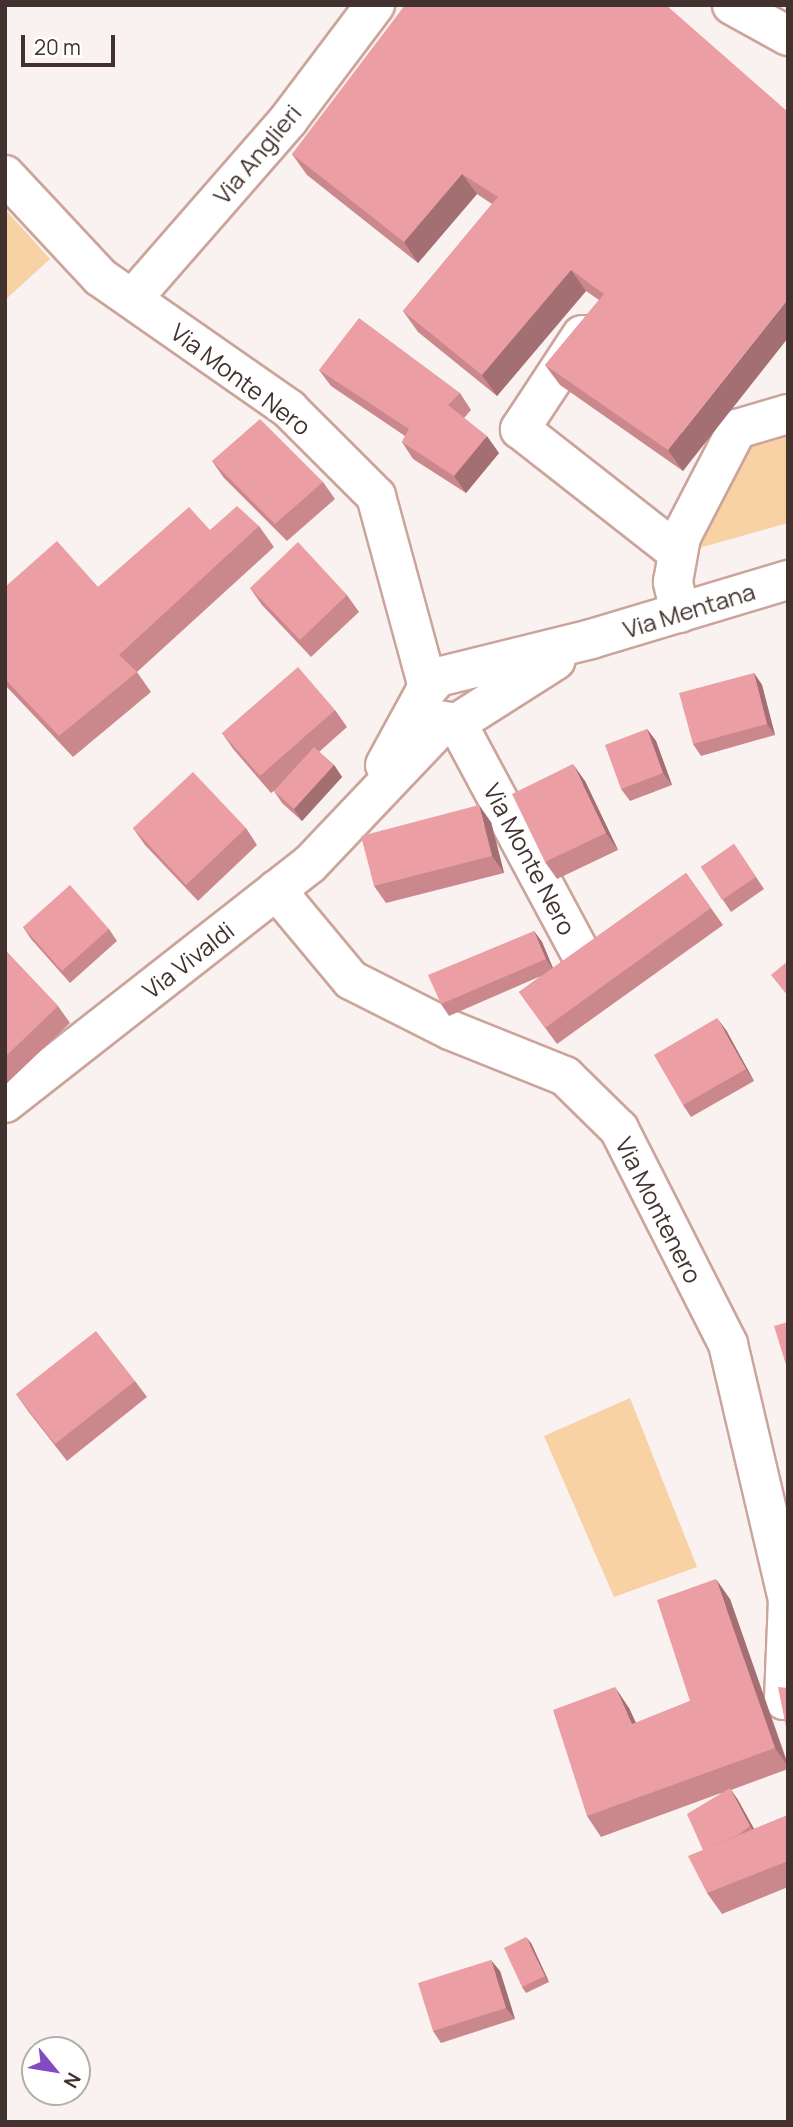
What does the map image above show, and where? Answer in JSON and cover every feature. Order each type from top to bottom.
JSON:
[{"type":"street","name":"Via Anglieri","points":[[132,298],[289,118],[375,5]]},
{"type":"street","points":[[732,5],[788,36]]},
{"type":"street","name":"Via Monte Nero","points":[[5,174],[100,277],[289,409],[376,496],[408,626],[583,958]]},
{"type":"street","points":[[585,331],[520,429],[677,552]]},
{"type":"street","points":[[680,613],[673,582],[677,552],[737,429],[788,414]]},
{"type":"street","name":"Via Mentana","points":[[445,699],[591,639],[788,580]]},
{"type":"street","name":"Via Vivaldi","points":[[5,1103],[310,864],[363,807],[445,699]]},
{"type":"street","name":"Via Montenero","points":[[276,890],[351,980],[450,1030],[565,1076],[619,1129],[727,1344],[788,1599],[784,1700],[788,1700]]},
{"type":"shaded area","points":[[5,209],[50,259],[5,300]]},
{"type":"shaded area","points":[[788,431],[788,523],[699,548],[746,444]]},
{"type":"shaded area","points":[[630,1398],[697,1567],[614,1597],[544,1436]]},
{"type":"building","points":[[405,5],[666,5],[788,112],[788,299],[668,450],[545,365],[604,294],[571,270],[482,375],[403,311],[498,197],[462,174],[404,242],[292,154]]},
{"type":"building","points":[[359,318],[460,393],[448,405],[487,436],[454,476],[402,442],[409,429],[319,370]]},
{"type":"building","points":[[260,419],[323,482],[275,524],[212,461]]},
{"type":"building","points":[[237,506],[259,526],[119,655],[137,672],[59,736],[5,679],[5,587],[57,541],[98,587],[189,507],[210,530]]},
{"type":"building","points":[[298,542],[347,595],[300,640],[250,588]]},
{"type":"building","points":[[298,667],[335,710],[260,776],[222,733]]},
{"type":"building","points":[[754,673],[767,724],[693,744],[679,693]]},
{"type":"building","points":[[647,729],[663,773],[621,789],[605,745]]},
{"type":"building","points":[[314,747],[334,765],[294,809],[274,791]]},
{"type":"building","points":[[573,764],[606,833],[545,862],[512,794]]},
{"type":"building","points":[[193,772],[246,828],[186,885],[133,828]]},
{"type":"building","points":[[479,805],[492,856],[374,886],[361,836]]},
{"type":"building","points":[[734,844],[756,877],[722,900],[701,867]]},
{"type":"building","points":[[686,873],[711,908],[545,1028],[519,992]]},
{"type":"building","points":[[70,885],[109,929],[62,971],[23,927]]},
{"type":"building","points":[[534,931],[546,959],[441,1004],[428,975]]},
{"type":"building","points":[[5,950],[58,1006],[5,1057]]},
{"type":"building","points":[[788,961],[788,996],[771,975]]},
{"type":"building","points":[[717,1018],[746,1069],[683,1105],[654,1055]]},
{"type":"building","points":[[788,1322],[788,1368],[787,1368],[774,1326]]},
{"type":"building","points":[[96,1331],[135,1381],[55,1444],[16,1394]]},
{"type":"building","points":[[716,1579],[775,1748],[587,1816],[553,1710],[615,1687],[632,1724],[690,1701],[657,1600]]},
{"type":"building","points":[[778,1687],[788,1688],[788,1737]]},
{"type":"building","points":[[730,1788],[750,1826],[738,1835],[703,1850],[687,1814]]},
{"type":"building","points":[[788,1815],[788,1861],[707,1893],[688,1856]]},
{"type":"building","points":[[526,1937],[545,1976],[522,1987],[504,1948]]},
{"type":"building","points":[[491,1960],[506,2008],[433,2031],[418,1983]]}]
